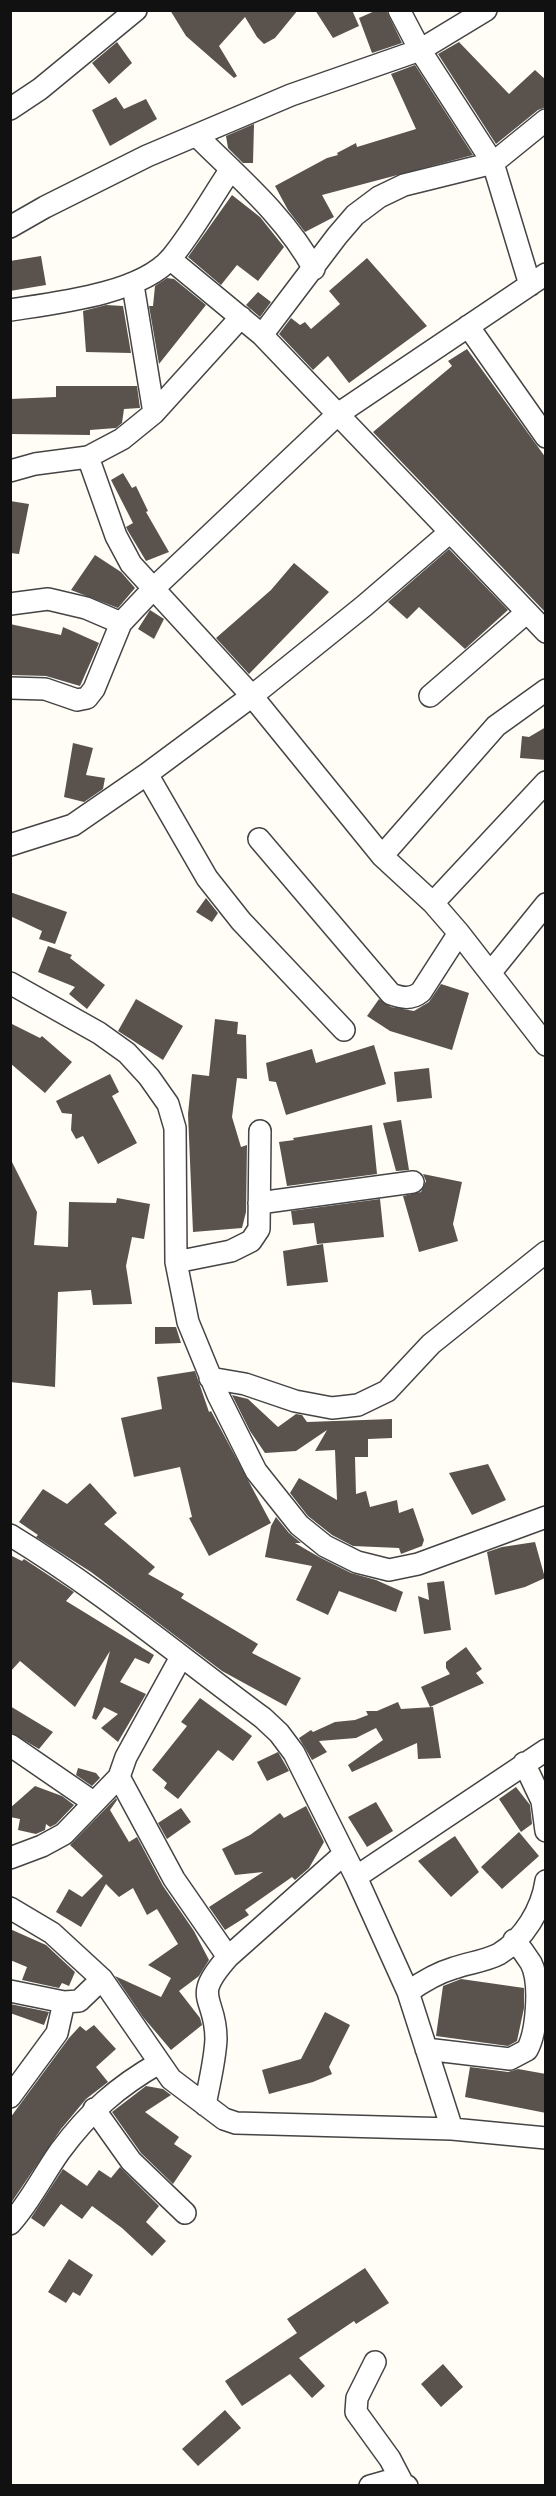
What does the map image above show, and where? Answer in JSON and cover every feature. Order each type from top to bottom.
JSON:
[{"type":"street","points":[[10,109],[40,89],[136,10]]},
{"type":"street","points":[[10,688],[45,689],[76,700],[87,698],[94,689],[121,623],[153,589],[338,414],[538,279],[493,163],[420,50],[399,10]]},
{"type":"street","points":[[10,227],[147,156],[291,95],[420,50],[486,10]]},
{"type":"street","points":[[262,335],[349,222],[379,196],[404,185],[493,163],[546,120]]},
{"type":"street","points":[[196,136],[282,221],[301,246],[314,269]]},
{"type":"street","points":[[10,310],[58,303],[133,285],[170,259],[231,169]]},
{"type":"street","points":[[170,259],[262,335],[546,632]]},
{"type":"street","points":[[133,285],[154,413]]},
{"type":"street","points":[[10,471],[35,464],[88,457],[122,439],[154,413],[241,317]]},
{"type":"street","points":[[468,326],[546,437]]},
{"type":"street","points":[[88,457],[116,536],[131,564],[252,696],[382,856],[433,903],[459,933],[546,1045]]},
{"type":"street","points":[[10,845],[73,825],[147,774],[252,696],[364,606],[450,532]]},
{"type":"street","points":[[10,604],[48,598],[86,608],[121,623]]},
{"type":"street","points":[[430,696],[526,613]]},
{"type":"street","points":[[382,856],[496,726],[546,690]]},
{"type":"street","points":[[147,774],[207,878],[241,921],[344,1030]]},
{"type":"street","points":[[433,903],[546,782]]},
{"type":"street","points":[[259,839],[391,994],[402,998],[415,997],[421,992],[459,933]]},
{"type":"street","points":[[491,972],[546,903]]},
{"type":"street","points":[[10,983],[99,1033],[127,1053],[168,1104],[175,1128],[176,1262],[188,1322],[210,1377],[256,1471],[299,1525],[325,1546],[357,1562],[389,1570],[418,1564],[546,1517]]},
{"type":"street","points":[[176,1262],[231,1251],[251,1241],[259,1229],[260,1131]]},
{"type":"street","points":[[260,1203],[413,1182]]},
{"type":"street","points":[[210,1377],[244,1384],[295,1401],[332,1408],[358,1405],[387,1391],[431,1344],[546,1252]]},
{"type":"street","points":[[10,1534],[55,1562],[279,1732],[302,1767],[356,1877],[408,1992],[452,2129]]},
{"type":"street","points":[[10,1858],[42,1846],[64,1834],[119,1777],[126,1757],[181,1657]]},
{"type":"street","points":[[10,1745],[93,1802]]},
{"type":"street","points":[[356,1877],[546,1750]]},
{"type":"street","points":[[524,1763],[542,1801],[546,1831]]},
{"type":"street","points":[[119,1777],[174,1879],[228,1957]]},
{"type":"street","points":[[205,2105],[216,2042],[215,2028],[208,2003],[208,1984],[212,1975],[228,1957],[344,1854]]},
{"type":"street","points":[[408,1992],[424,1980],[452,1968],[499,1954],[534,1918],[544,1895],[546,1881]]},
{"type":"street","points":[[10,1908],[52,1933],[102,1979],[171,2079],[224,2119],[236,2123],[452,2129],[546,2138]]},
{"type":"street","points":[[426,2049],[510,2059],[527,2050],[533,2033],[537,1986],[531,1963],[514,1940]]},
{"type":"street","points":[[10,1991],[64,2002],[79,2001],[102,1979]]},
{"type":"street","points":[[10,2097],[57,2033],[64,2002]]},
{"type":"street","points":[[10,2224],[60,2152],[94,2109],[133,2078],[159,2063]]},
{"type":"street","points":[[94,2109],[131,2161],[185,2213]]},
{"type":"street","points":[[375,2362],[357,2398],[356,2412],[405,2484]]},
{"type":"street","points":[[370,2486],[391,2480],[405,2484]]},
{"type":"building","points":[[170,10],[298,10],[275,38],[264,44],[245,17],[219,46],[237,76],[234,78],[186,36]]},
{"type":"building","points":[[315,10],[352,10],[359,26],[333,38]]},
{"type":"building","points":[[377,10],[386,10],[402,43],[372,53],[359,18]]},
{"type":"building","points":[[117,42],[132,63],[109,84],[92,63]]},
{"type":"building","points":[[459,42],[509,94],[535,70],[546,80],[546,107],[538,110],[496,144],[438,54]]},
{"type":"building","points":[[415,65],[473,155],[322,195],[334,217],[305,232],[288,210],[275,186],[327,158],[338,155],[337,153],[356,143],[357,147],[416,129],[391,74]]},
{"type":"building","points":[[116,97],[124,109],[146,99],[157,119],[110,146],[92,110]]},
{"type":"building","points":[[254,124],[253,163],[243,163],[228,148],[226,136]]},
{"type":"building","points":[[232,195],[260,217],[284,247],[258,281],[237,265],[221,285],[188,257]]},
{"type":"building","points":[[41,256],[46,285],[10,291],[10,261]]},
{"type":"building","points":[[367,258],[427,326],[349,383],[328,356],[313,370],[279,334],[291,318],[300,325],[305,322],[311,329],[340,304],[329,291]]},
{"type":"building","points":[[167,278],[174,279],[206,305],[159,364],[149,306],[153,306],[155,286]]},
{"type":"building","points":[[258,292],[271,302],[260,317],[246,305]]},
{"type":"building","points":[[106,305],[123,306],[131,353],[86,352],[83,311]]},
{"type":"building","points":[[467,349],[546,458],[546,613],[373,432],[452,366],[448,361]]},
{"type":"building","points":[[56,386],[137,386],[140,408],[124,409],[122,423],[116,428],[90,430],[90,435],[10,434],[10,399],[56,397]]},
{"type":"building","points":[[123,473],[132,488],[136,486],[148,511],[146,512],[169,552],[146,561],[128,531],[126,527],[133,523],[111,480]]},
{"type":"building","points":[[10,501],[29,504],[19,554],[10,553]]},
{"type":"building","points":[[449,549],[508,610],[465,649],[419,607],[407,619],[388,602]]},
{"type":"building","points":[[95,555],[121,572],[135,588],[118,608],[71,590]]},
{"type":"building","points":[[294,563],[329,592],[249,674],[216,638],[271,590]]},
{"type":"building","points":[[150,610],[164,619],[154,639],[138,629]]},
{"type":"building","points":[[10,624],[61,635],[63,627],[99,643],[80,686],[46,676],[10,675]]},
{"type":"building","points":[[546,727],[546,760],[520,758],[522,736],[529,737]]},
{"type":"building","points":[[73,743],[93,748],[86,775],[105,778],[103,789],[84,802],[64,797]]},
{"type":"building","points":[[10,892],[67,912],[55,944],[39,939],[42,931],[10,916]]},
{"type":"building","points":[[206,898],[218,913],[212,922],[196,912]]},
{"type":"building","points":[[48,946],[72,955],[70,958],[105,985],[87,1009],[69,994],[75,987],[38,972]]},
{"type":"building","points":[[441,984],[469,993],[452,1050],[390,1031],[367,1016],[379,999],[391,1007],[414,1011],[429,1002]]},
{"type":"building","points":[[136,999],[183,1026],[163,1060],[118,1031]]},
{"type":"building","points":[[215,1019],[238,1022],[237,1034],[246,1035],[247,1079],[237,1078],[232,1117],[241,1147],[247,1145],[246,1212],[242,1228],[193,1232],[188,1114],[192,1074],[209,1076]]},
{"type":"building","points":[[10,1023],[40,1038],[42,1036],[72,1062],[45,1093],[10,1063]]},
{"type":"building","points":[[374,1045],[386,1084],[286,1115],[276,1082],[269,1081],[266,1063],[312,1049],[316,1063]]},
{"type":"building","points":[[429,1068],[432,1098],[397,1102],[394,1072]]},
{"type":"building","points":[[110,1074],[119,1092],[112,1096],[137,1143],[98,1164],[83,1136],[76,1139],[71,1130],[72,1114],[62,1113],[56,1101]]},
{"type":"building","points":[[401,1120],[409,1170],[396,1171],[383,1123]]},
{"type":"building","points":[[372,1125],[377,1174],[287,1186],[279,1142]]},
{"type":"building","points":[[10,1158],[37,1212],[34,1245],[68,1247],[69,1202],[116,1203],[117,1198],[150,1204],[144,1239],[132,1237],[126,1266],[132,1304],[93,1305],[91,1290],[58,1292],[55,1387],[10,1382]]},
{"type":"building","points":[[423,1174],[462,1182],[453,1224],[458,1241],[419,1252],[403,1196],[421,1192],[426,1181]]},
{"type":"building","points":[[380,1199],[384,1237],[317,1244],[314,1223],[293,1225],[291,1211]]},
{"type":"building","points":[[323,1244],[328,1282],[287,1286],[283,1251]]},
{"type":"building","points":[[155,1327],[176,1327],[181,1343],[155,1344]]},
{"type":"building","points":[[195,1371],[209,1412],[211,1411],[271,1523],[209,1556],[189,1518],[192,1517],[180,1467],[134,1477],[121,1418],[162,1409],[157,1377]]},
{"type":"building","points":[[232,1395],[248,1399],[278,1427],[296,1414],[302,1415],[307,1422],[392,1419],[392,1438],[368,1439],[368,1457],[355,1457],[356,1494],[366,1491],[370,1507],[397,1500],[399,1513],[413,1508],[424,1540],[422,1546],[401,1554],[399,1548],[353,1546],[332,1535],[308,1516],[290,1493],[299,1478],[337,1500],[335,1450],[315,1451],[327,1430],[296,1451],[265,1453],[250,1431]]},
{"type":"building","points":[[488,1464],[506,1500],[472,1515],[449,1473]]},
{"type":"building","points":[[90,1483],[117,1513],[104,1524],[155,1567],[148,1574],[184,1594],[181,1598],[258,1644],[252,1653],[301,1678],[286,1706],[222,1671],[91,1572],[36,1537],[38,1535],[19,1522],[43,1489],[67,1504]]},
{"type":"building","points":[[276,1517],[301,1543],[295,1543],[351,1573],[376,1580],[403,1592],[396,1612],[339,1591],[328,1615],[296,1600],[312,1566],[265,1557],[271,1526]]},
{"type":"building","points":[[535,1542],[545,1578],[525,1587],[495,1595],[487,1552],[502,1547]]},
{"type":"building","points":[[10,1555],[22,1561],[24,1559],[74,1592],[66,1601],[154,1655],[149,1664],[135,1658],[120,1682],[146,1694],[118,1742],[101,1728],[118,1714],[104,1707],[96,1720],[92,1718],[110,1651],[75,1707],[20,1661],[10,1672]]},
{"type":"building","points":[[444,1581],[451,1630],[424,1634],[418,1596],[429,1600],[427,1583]]},
{"type":"building","points":[[466,1647],[482,1669],[476,1673],[484,1683],[430,1707],[421,1687],[450,1674],[446,1668],[446,1662]]},
{"type":"building","points":[[200,1698],[252,1736],[233,1761],[218,1750],[178,1799],[164,1788],[167,1783],[152,1770],[187,1726],[181,1722]]},
{"type":"building","points":[[398,1702],[401,1709],[433,1707],[441,1758],[418,1759],[417,1743],[352,1772],[348,1765],[383,1740],[376,1728],[356,1738],[319,1741],[327,1752],[312,1760],[299,1738],[311,1730],[313,1732],[335,1722],[355,1720],[368,1715],[366,1711],[377,1711]]},
{"type":"building","points":[[10,1706],[53,1732],[39,1749],[10,1732]]},
{"type":"building","points":[[278,1752],[289,1771],[267,1781],[257,1762]]},
{"type":"building","points":[[78,1768],[96,1773],[100,1778],[92,1786],[76,1775]]},
{"type":"building","points":[[35,1786],[62,1796],[74,1805],[56,1824],[50,1827],[46,1824],[45,1830],[36,1834],[18,1830],[20,1819],[10,1817],[10,1808]]},
{"type":"building","points":[[516,1787],[530,1805],[532,1824],[521,1832],[499,1799]]},
{"type":"building","points":[[116,1798],[110,1810],[129,1842],[137,1837],[163,1886],[194,1931],[209,1960],[199,1976],[179,1991],[200,2018],[202,2025],[171,2050],[143,2017],[115,1976],[161,1997],[171,1978],[148,1965],[178,1944],[157,1909],[147,1915],[133,1888],[119,1897],[106,1884],[81,1927],[56,1912],[69,1889],[82,1897],[103,1876],[70,1845]]},
{"type":"building","points":[[376,1802],[393,1831],[367,1847],[348,1817]]},
{"type":"building","points":[[306,1806],[324,1842],[309,1868],[295,1880],[292,1877],[245,1910],[249,1915],[225,1930],[209,1907],[263,1872],[235,1875],[222,1849],[250,1835],[280,1813],[284,1818]]},
{"type":"building","points":[[181,1808],[191,1822],[167,1839],[158,1823]]},
{"type":"building","points":[[519,1832],[539,1856],[502,1889],[481,1867]]},
{"type":"building","points":[[455,1836],[479,1872],[451,1897],[418,1861]]},
{"type":"building","points":[[10,1929],[46,1945],[75,1972],[69,1986],[62,1983],[59,1988],[22,1980],[27,1967],[10,1960]]},
{"type":"building","points":[[461,1979],[524,1988],[524,2008],[517,2041],[508,2046],[436,2036],[443,1986]]},
{"type":"building","points":[[10,2004],[49,2012],[44,2025],[10,2013]]},
{"type":"building","points":[[325,2012],[350,2025],[329,2067],[332,2074],[313,2082],[269,2094],[262,2070],[301,2059]]},
{"type":"building","points":[[94,2025],[116,2049],[96,2067],[108,2082],[86,2099],[61,2129],[11,2203],[10,2118],[69,2038],[80,2026],[86,2031]]},
{"type":"building","points":[[470,2067],[508,2072],[518,2069],[546,2074],[546,2113],[465,2097]]},
{"type":"building","points":[[146,2086],[163,2089],[171,2095],[145,2112],[179,2137],[174,2144],[192,2156],[173,2184],[141,2153],[112,2112]]},
{"type":"building","points":[[120,2167],[159,2206],[146,2222],[166,2241],[152,2256],[122,2228],[92,2206],[82,2219],[61,2204],[44,2227],[31,2218],[63,2169],[87,2186],[99,2170],[111,2178]]},
{"type":"building","points":[[69,2259],[93,2275],[80,2296],[73,2292],[66,2303],[48,2292]]},
{"type":"building","points":[[365,2268],[389,2303],[356,2324],[354,2321],[299,2358],[325,2386],[312,2398],[290,2374],[242,2406],[225,2381],[297,2333],[287,2319]]},
{"type":"building","points":[[443,2364],[463,2387],[441,2407],[421,2384]]},
{"type":"building","points":[[225,2410],[241,2428],[198,2466],[182,2449]]}]
